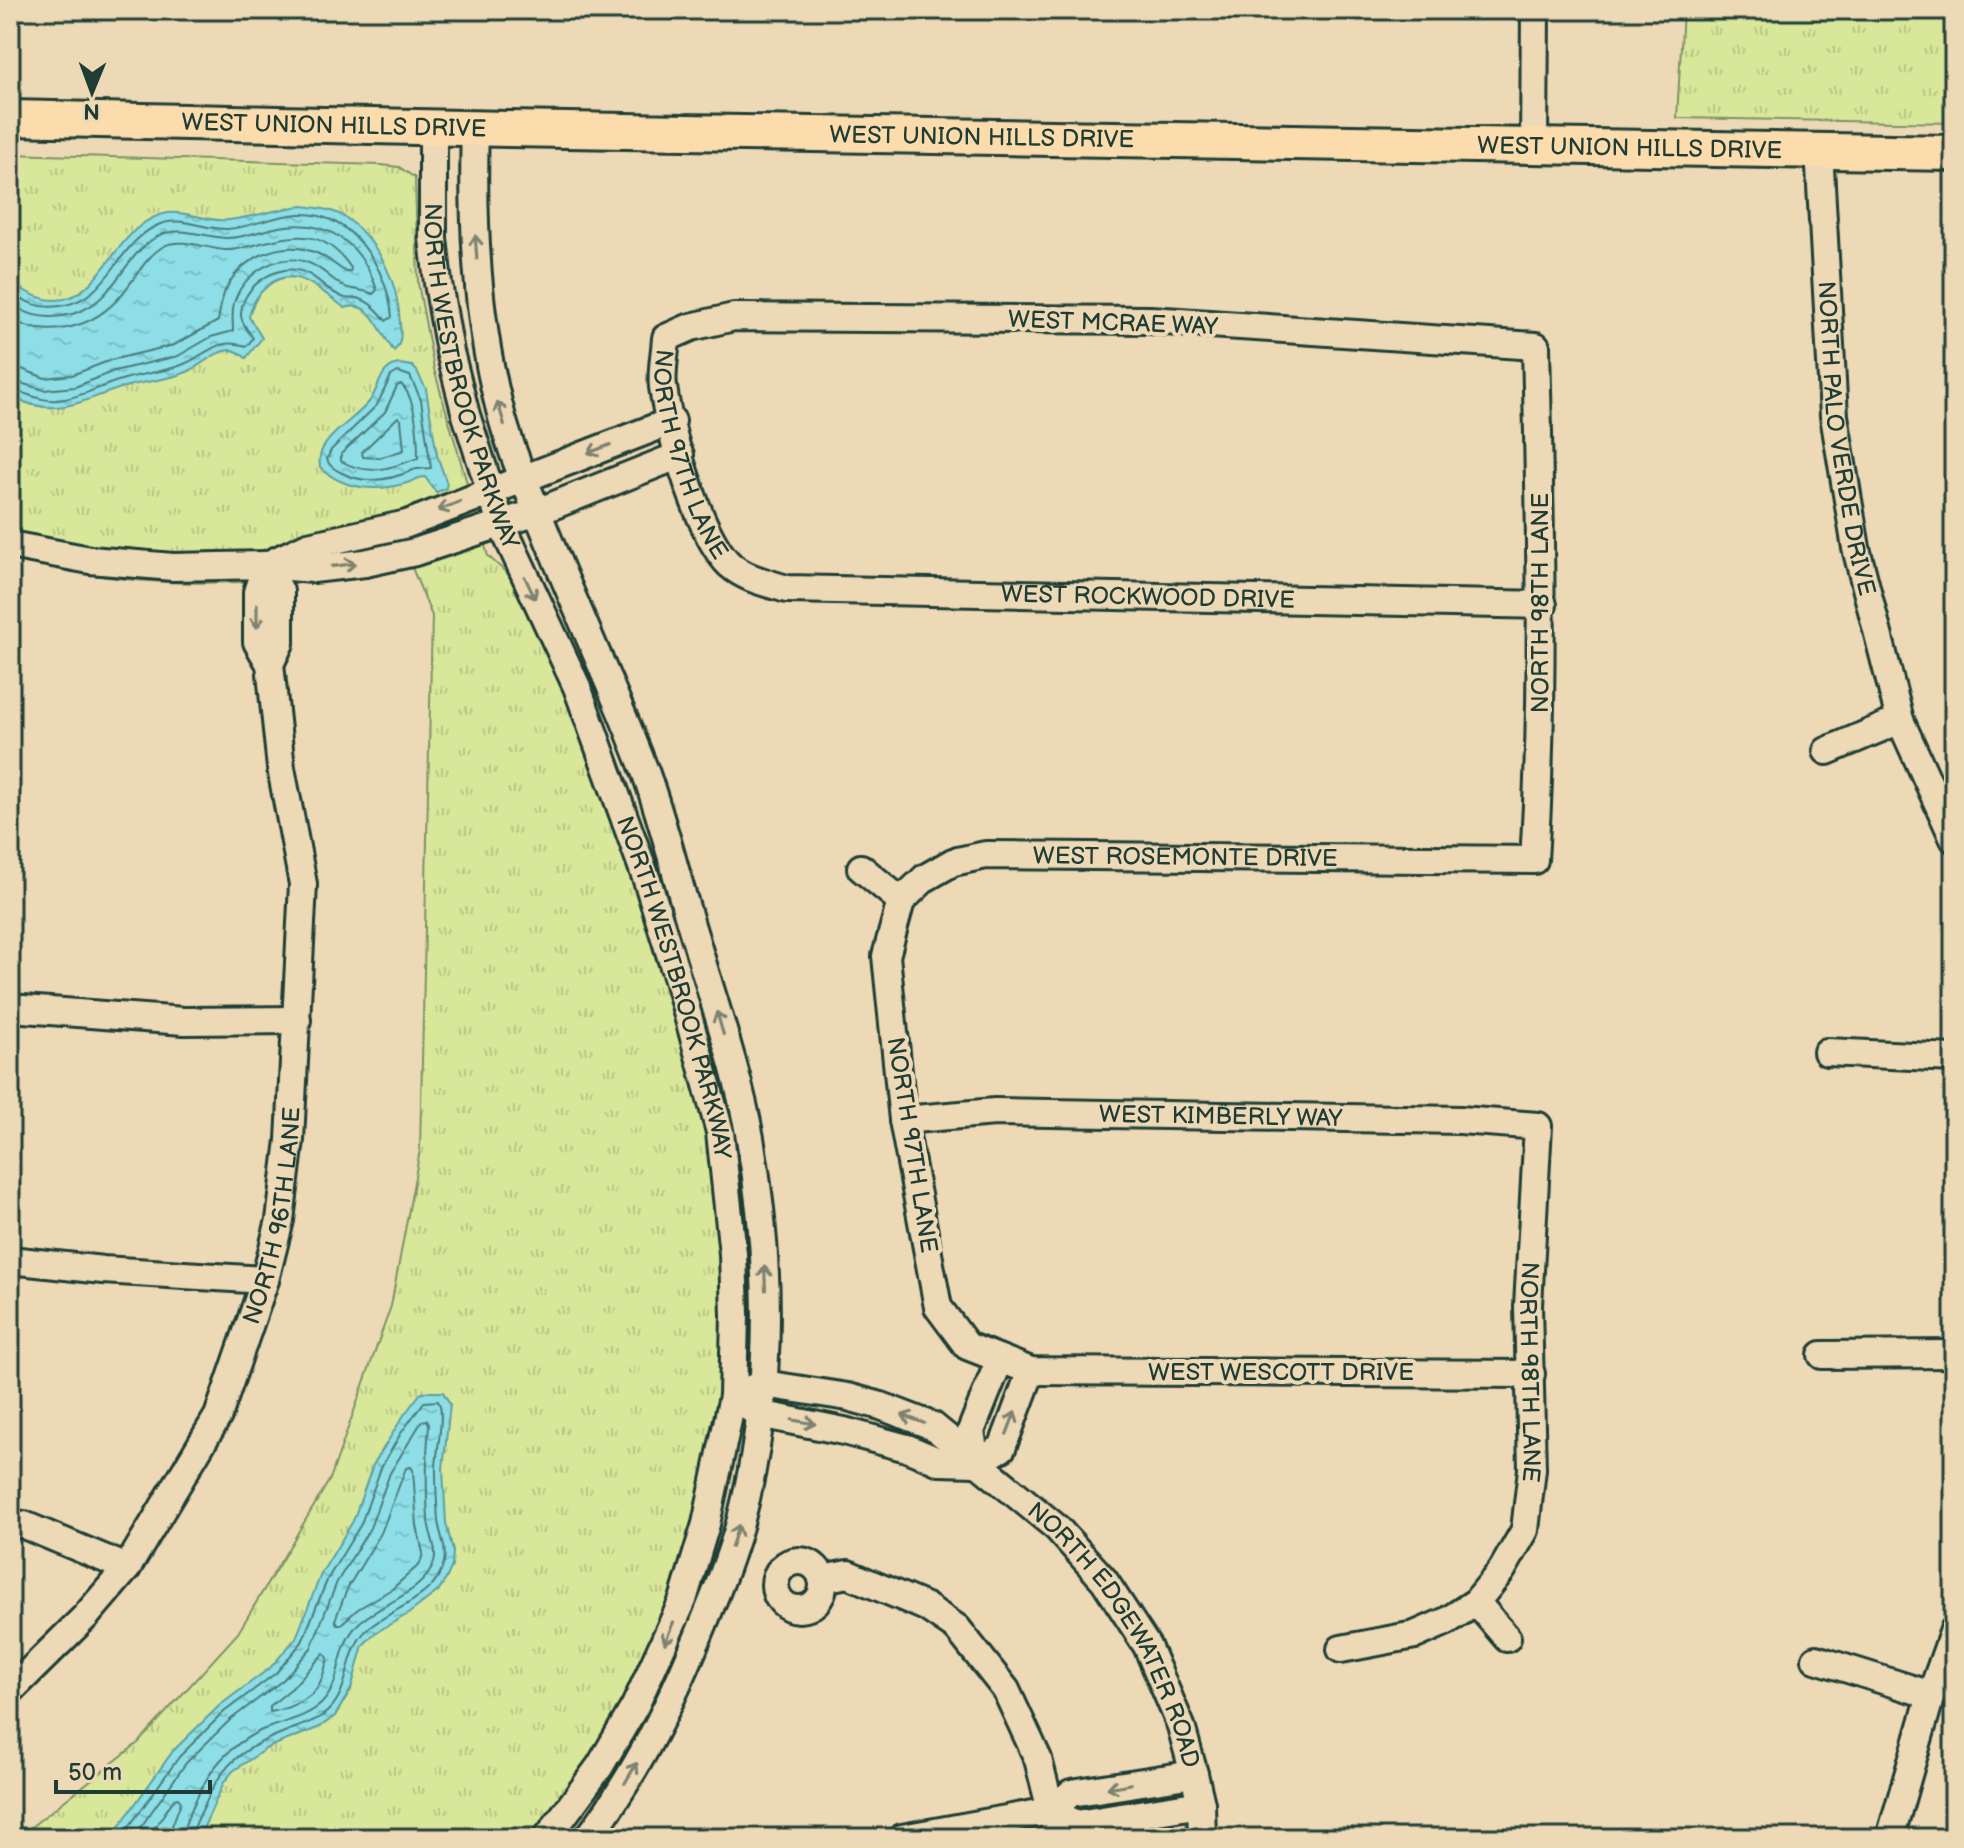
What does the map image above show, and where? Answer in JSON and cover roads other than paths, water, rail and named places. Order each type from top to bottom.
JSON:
[{"type":"main road","name":"WEST UNION HILLS DRIVE","points":[[10,118],[1954,153]]},
{"type":"street","points":[[1534,146],[1535,10]]},
{"type":"street","name":"NORTH WESTBROOK PARKWAY","points":[[433,127],[433,238],[450,352],[489,490],[501,523],[577,687],[616,790],[679,983],[720,1132],[733,1254],[733,1396],[720,1469],[683,1600],[635,1706],[600,1766],[547,1838]]},
{"type":"street","name":"NORTH WESTBROOK PARKWAY","points":[[475,128],[474,220],[484,325],[498,406],[522,479],[647,777],[750,1135],[765,1261],[767,1319],[764,1384],[740,1523],[668,1709],[628,1779],[588,1838]]},
{"type":"street","name":"NORTH PALO VERDE DRIVE","points":[[1819,150],[1834,416],[1856,548],[1900,720],[1954,839]]},
{"type":"street","name":"WEST MCRAE WAY","points":[[691,327],[734,317],[1150,320],[1536,346]]},
{"type":"street","name":"NORTH 97TH LANE","points":[[691,327],[666,338],[663,386],[680,455],[710,539],[731,565],[754,580]]},
{"type":"street","name":"NORTH 98TH LANE","points":[[1534,860],[1541,744],[1543,605],[1536,346]]},
{"type":"street","points":[[266,565],[308,546],[407,524],[672,421]]},
{"type":"street","points":[[10,545],[90,560],[173,567],[266,565],[313,569],[388,560],[537,512],[680,455]]},
{"type":"street","name":"NORTH 96TH LANE","points":[[10,1691],[86,1616],[127,1568],[218,1416],[265,1280],[280,1220],[287,1167],[303,884],[281,768],[270,664],[280,643],[280,591],[266,565]]},
{"type":"street","name":"WEST ROCKWOOD DRIVE","points":[[754,580],[787,589],[1543,605]]},
{"type":"street","points":[[1827,751],[1900,720]]},
{"type":"street","name":"WEST ROSEMONTE DRIVE","points":[[901,901],[925,878],[953,862],[986,855],[1534,860]]},
{"type":"street","points":[[861,868],[901,901]]},
{"type":"street","name":"NORTH 97TH LANE","points":[[901,901],[886,956],[903,1120],[938,1307],[967,1346],[1031,1371]]},
{"type":"street","points":[[10,1008],[184,1021],[297,1020]]},
{"type":"street","points":[[1827,1052],[1954,1058]]},
{"type":"street","name":"WEST KIMBERLY WAY","points":[[903,1120],[995,1112],[1460,1120],[1538,1126]]},
{"type":"street","name":"NORTH 98TH LANE","points":[[1341,1649],[1415,1635],[1447,1621],[1476,1602],[1502,1570],[1525,1530],[1532,1469],[1528,1306],[1538,1126]]},
{"type":"street","points":[[10,1260],[103,1270],[265,1280]]},
{"type":"street","points":[[1822,1355],[1954,1354]]},
{"type":"street","points":[[976,1463],[971,1431],[1000,1359]]},
{"type":"street","points":[[733,1396],[759,1414],[844,1431],[907,1448],[940,1462],[976,1463],[1002,1448],[1031,1371]]},
{"type":"street","name":"WEST WESCOTT DRIVE","points":[[1031,1371],[1531,1374]]},
{"type":"street","name":"NORTH EDGEWATER ROAD","points":[[733,1396],[764,1384],[848,1397],[933,1426],[1057,1528],[1104,1580],[1147,1646],[1181,1726],[1201,1804],[1202,1838]]},
{"type":"street","points":[[10,1523],[24,1525],[127,1568]]},
{"type":"street","points":[[822,1579],[848,1574],[926,1607],[957,1628],[1006,1690],[1038,1759],[1058,1838]]},
{"type":"street","points":[[1476,1602],[1507,1638]]},
{"type":"street","points":[[1890,1838],[1931,1695],[1954,1630]]},
{"type":"street","points":[[1816,1659],[1931,1695]]},
{"type":"street","points":[[902,1838],[1050,1811],[1071,1793],[1194,1774]]},
{"type":"street","points":[[1050,1811],[1077,1824],[1201,1804]]},
{"type":"water","points":[[302,206],[344,216],[379,253],[399,308],[401,331],[394,351],[375,320],[362,308],[345,308],[303,280],[284,278],[268,285],[252,308],[249,317],[262,338],[246,358],[239,352],[224,351],[179,375],[129,386],[66,406],[40,406],[10,396],[10,281],[39,297],[62,299],[81,291],[146,221],[168,213],[229,220]]},
{"type":"water","points":[[399,364],[412,366],[426,389],[437,455],[447,484],[445,489],[436,492],[425,477],[384,488],[361,487],[339,480],[320,467],[320,455],[327,442],[369,402],[387,369]]},
{"type":"water","points":[[443,1392],[450,1404],[443,1469],[446,1523],[453,1551],[452,1566],[438,1591],[408,1614],[375,1633],[363,1645],[351,1689],[335,1716],[320,1727],[267,1748],[233,1771],[224,1782],[199,1838],[111,1838],[173,1751],[219,1706],[271,1667],[296,1638],[321,1574],[353,1521],[373,1465],[404,1415],[420,1394]]}]
